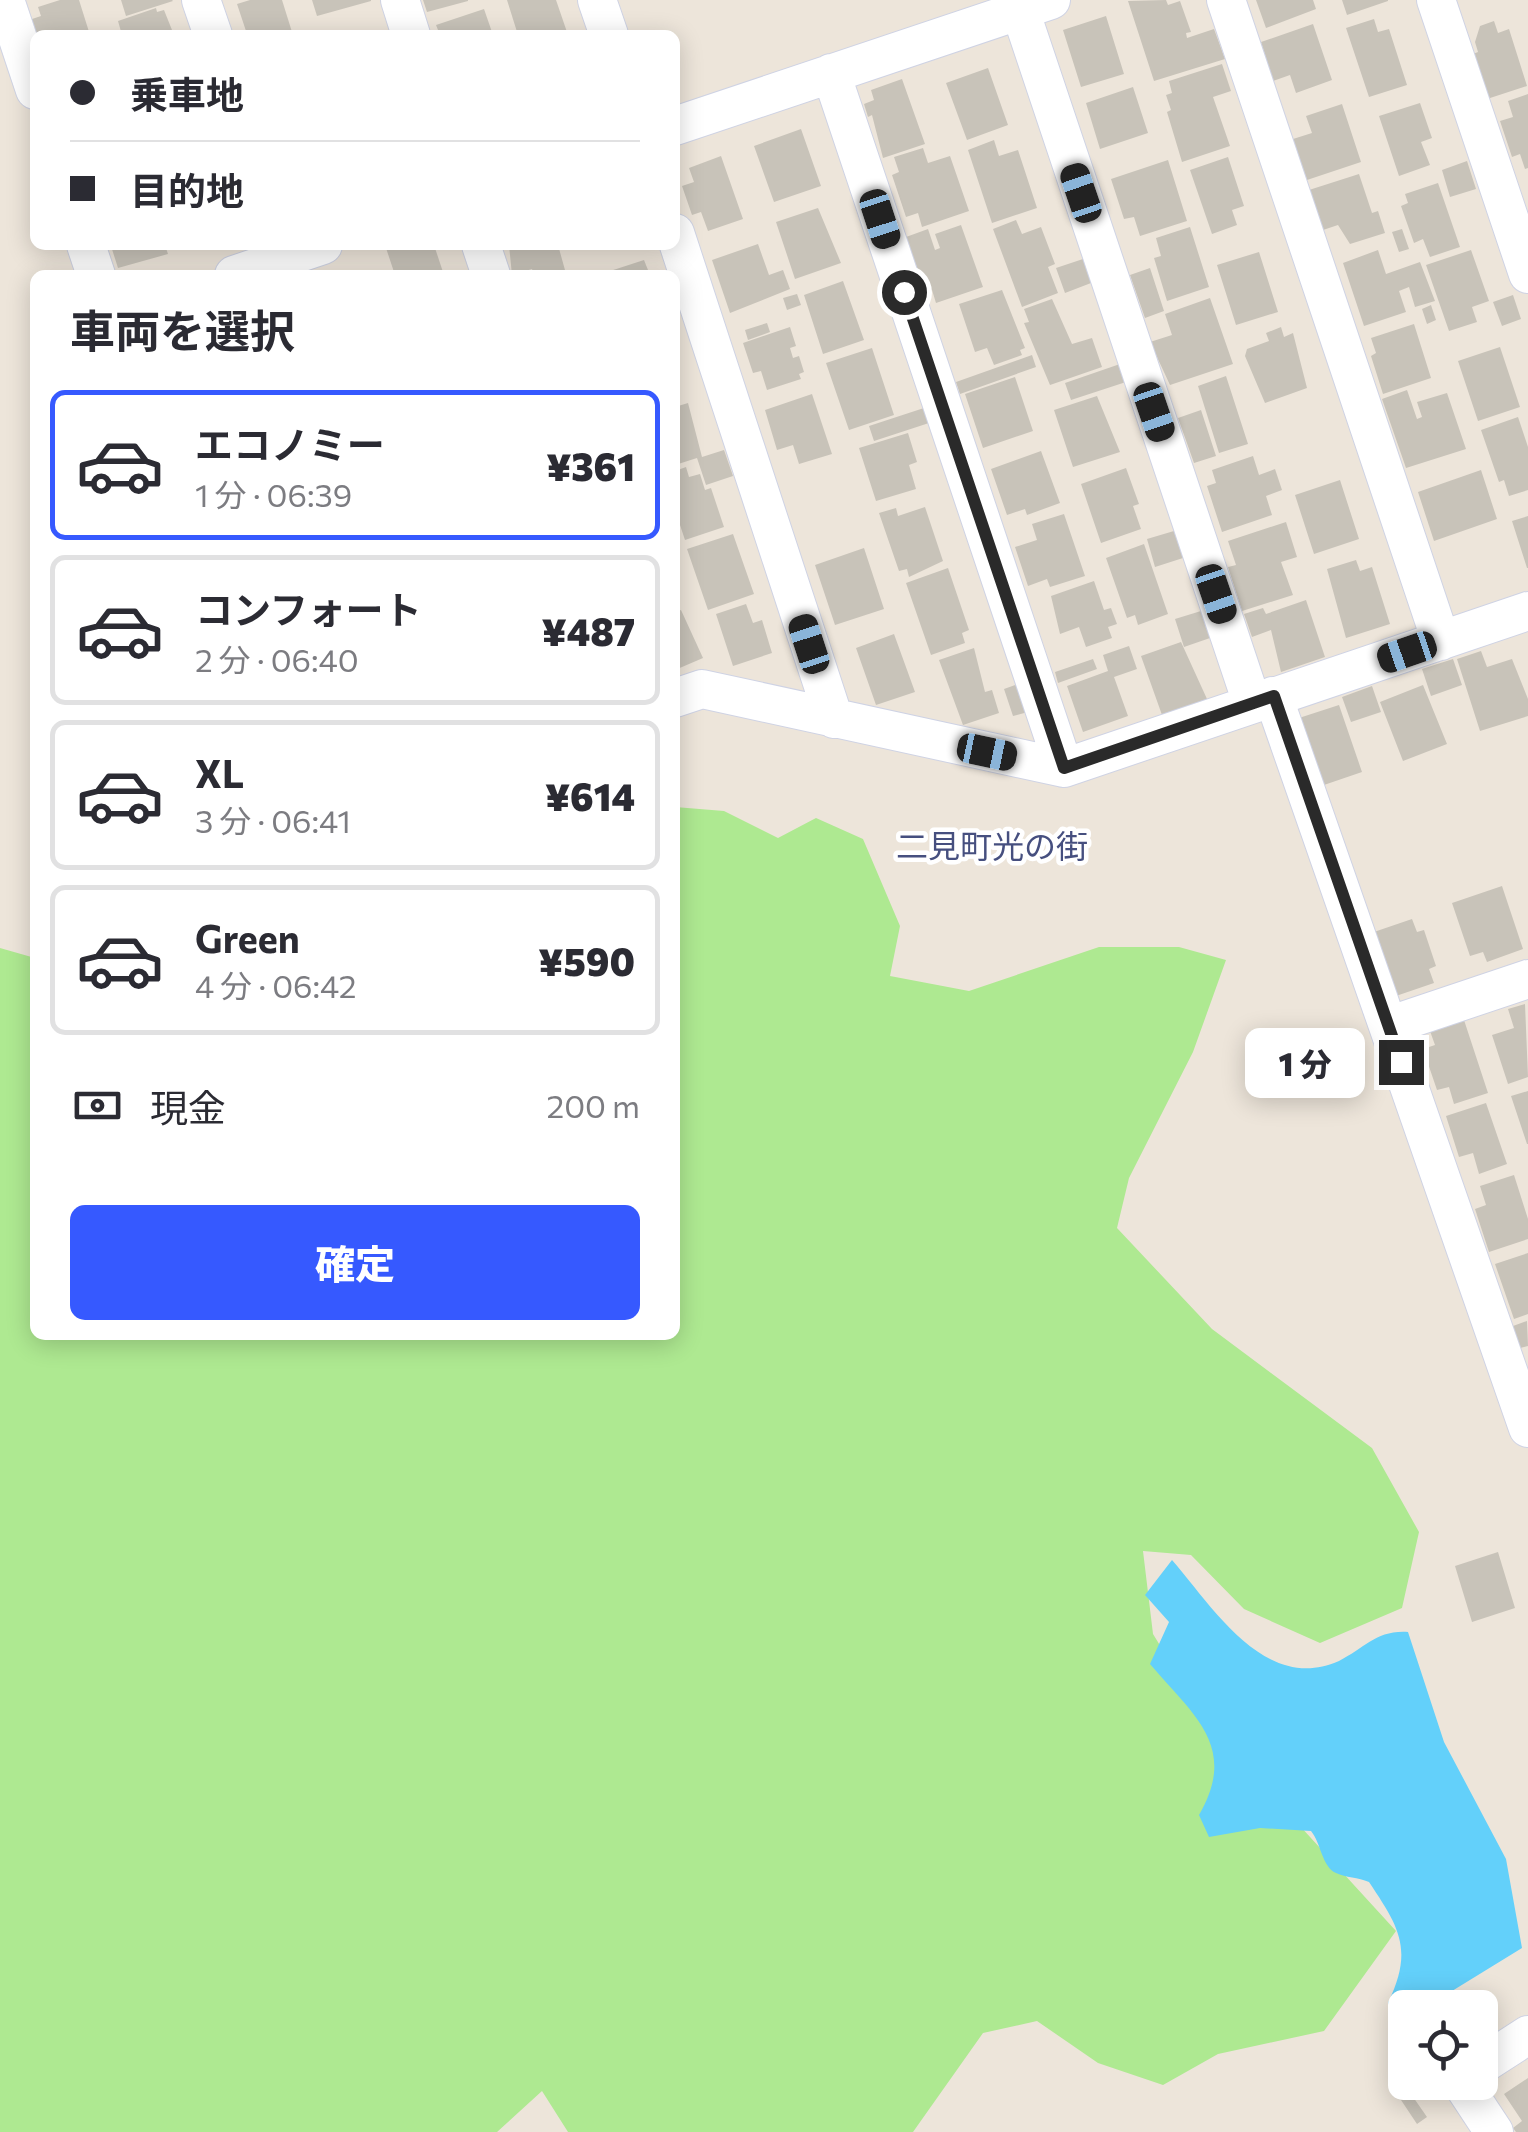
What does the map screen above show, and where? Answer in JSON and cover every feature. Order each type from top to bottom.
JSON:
[{"type":"street","points":[[5,0],[30,75]]},
{"type":"street","points":[[201,0],[211,30]]},
{"type":"street","points":[[400,0],[409,30]]},
{"type":"street","points":[[597,0],[607,30]]},
{"type":"street","points":[[1226,0],[1441,641]]},
{"type":"street","points":[[1447,3],[1528,274]]},
{"type":"street","points":[[680,124],[1036,5],[1263,700],[1388,1026],[1528,1428]]},
{"type":"street","points":[[830,73],[1064,768]]},
{"type":"street","points":[[680,249],[834,719]]},
{"type":"street","points":[[250,270],[298,255]]},
{"type":"street","points":[[680,697],[702,690],[1064,768],[1528,610]]},
{"type":"street","points":[[1388,1026],[1528,979]]},
{"type":"street","points":[[1498,2054],[1528,2035]]},
{"type":"street","points":[[1473,2100],[1494,2132]]},
{"type":"green space","points":[[680,807],[724,811],[778,838],[816,818],[863,839],[900,926],[890,976],[969,991],[1099,947],[1179,947],[1226,960],[1193,1052],[1129,1178],[1117,1228],[1212,1329],[1372,1448],[1419,1532],[1402,1608],[1320,1643],[1244,1609],[1191,1555],[1143,1551],[1153,1634],[1212,1730],[1396,1931],[1324,2031],[1218,2054],[1163,2085],[1098,2063],[1037,2021],[983,2033],[913,2132],[568,2132],[542,2091],[497,2132],[0,2132],[0,948],[30,957],[30,1340],[680,1340]]},
{"type":"water","points":[[1172,1560],[1243,1640],[1264,1656],[1287,1666],[1312,1668],[1339,1661],[1379,1637],[1408,1632],[1444,1742],[1506,1859],[1522,1948],[1454,1990],[1393,1990],[1401,1953],[1400,1939],[1388,1912],[1369,1882],[1331,1870],[1311,1831],[1260,1828],[1209,1837],[1199,1815],[1210,1791],[1212,1750],[1195,1716],[1150,1664],[1169,1622],[1145,1595]]},
{"type":"building","points":[[60,0],[79,0],[88,30],[32,30],[29,20],[41,16],[38,7]]},
{"type":"building","points":[[121,0],[172,0],[173,1],[126,16]]},
{"type":"building","points":[[282,0],[291,30],[246,30],[237,4]]},
{"type":"building","points":[[312,0],[371,0],[371,1],[317,16]]},
{"type":"building","points":[[423,0],[468,0],[468,1],[427,12]]},
{"type":"building","points":[[507,0],[556,0],[566,30],[516,30]]},
{"type":"building","points":[[1166,0],[1168,5],[1180,1],[1191,32],[1186,33],[1187,38],[1214,29],[1225,59],[1154,81],[1128,1]]},
{"type":"building","points":[[1256,0],[1313,0],[1316,9],[1266,28]]},
{"type":"building","points":[[1342,0],[1388,0],[1388,1],[1347,15]]},
{"type":"building","points":[[156,8],[157,12],[164,10],[172,30],[121,30],[118,21]]},
{"type":"building","points":[[484,9],[491,30],[438,30],[436,25]]},
{"type":"building","points":[[1106,16],[1124,74],[1081,87],[1063,30]]},
{"type":"building","points":[[1374,19],[1378,32],[1389,29],[1407,85],[1369,97],[1346,28]]},
{"type":"building","points":[[1494,21],[1498,33],[1509,29],[1527,86],[1487,99],[1473,54],[1478,52],[1475,42],[1480,26]]},
{"type":"building","points":[[1313,24],[1332,80],[1296,93],[1290,75],[1273,81],[1261,42]]},
{"type":"building","points":[[1222,64],[1231,91],[1213,97],[1230,146],[1182,162],[1167,112],[1171,110],[1166,95],[1172,93],[1169,81]]},
{"type":"building","points":[[988,68],[1008,125],[967,140],[946,83]]},
{"type":"building","points":[[902,79],[925,144],[883,158],[872,115],[868,117],[864,104],[874,100],[871,90]]},
{"type":"building","points":[[1133,87],[1148,133],[1100,149],[1086,103]]},
{"type":"building","points":[[1528,94],[1525,169],[1520,154],[1512,157],[1500,121],[1513,117],[1508,101]]},
{"type":"building","points":[[1420,103],[1432,138],[1421,142],[1430,165],[1399,176],[1379,116]]},
{"type":"building","points":[[1342,104],[1361,162],[1307,180],[1293,139],[1312,133],[1306,116]]},
{"type":"building","points":[[801,129],[821,186],[774,202],[754,146]]},
{"type":"building","points":[[994,140],[999,156],[1018,150],[1037,208],[992,223],[968,150]]},
{"type":"building","points":[[923,148],[928,163],[950,156],[969,211],[922,227],[918,213],[906,217],[892,175],[899,172],[894,157]]},
{"type":"building","points":[[721,156],[743,219],[708,231],[701,212],[692,215],[682,186],[694,182],[689,168]]},
{"type":"building","points":[[1228,157],[1244,206],[1232,210],[1237,225],[1212,234],[1190,170]]},
{"type":"building","points":[[1168,160],[1187,221],[1140,236],[1134,217],[1124,219],[1111,179]]},
{"type":"building","points":[[1467,161],[1476,189],[1450,197],[1442,170]]},
{"type":"building","points":[[1359,174],[1372,213],[1378,211],[1385,233],[1350,244],[1338,225],[1323,230],[1309,190]]},
{"type":"building","points":[[1438,183],[1460,247],[1430,257],[1423,239],[1414,243],[1401,206],[1408,203],[1405,194]]},
{"type":"building","points":[[818,208],[841,263],[795,279],[776,222]]},
{"type":"building","points":[[1016,220],[1022,234],[1041,227],[1055,264],[1048,267],[1058,293],[1022,307],[993,229]]},
{"type":"building","points":[[961,225],[983,287],[936,303],[932,290],[926,293],[906,237],[928,229],[935,250],[940,248],[935,234]]},
{"type":"building","points":[[1190,227],[1209,287],[1167,301],[1154,258],[1161,256],[1156,238]]},
{"type":"building","points":[[1402,229],[1409,249],[1399,252],[1392,232]]},
{"type":"building","points":[[758,244],[769,275],[783,270],[790,289],[730,313],[712,260]]},
{"type":"building","points":[[112,250],[167,250],[168,254],[118,268]]},
{"type":"building","points":[[387,250],[436,250],[442,270],[393,270]]},
{"type":"building","points":[[510,250],[559,250],[565,270],[532,269],[512,270]]},
{"type":"building","points":[[1378,250],[1386,274],[1420,262],[1435,301],[1415,307],[1409,287],[1399,291],[1406,312],[1364,326],[1343,263]]},
{"type":"building","points":[[1471,250],[1489,301],[1472,307],[1477,322],[1449,331],[1426,265]]},
{"type":"building","points":[[1259,252],[1278,312],[1236,325],[1217,265]]},
{"type":"building","points":[[1083,259],[1091,283],[1065,293],[1056,268]]},
{"type":"building","points":[[644,260],[648,270],[613,270]]},
{"type":"building","points":[[1150,268],[1164,311],[1145,318],[1130,275]]},
{"type":"building","points":[[843,281],[864,340],[823,354],[804,295]]},
{"type":"building","points":[[1002,290],[1025,348],[1020,350],[1022,355],[994,365],[987,348],[975,352],[959,304]]},
{"type":"building","points":[[797,294],[801,305],[787,310],[783,298]]},
{"type":"building","points":[[1513,295],[1521,319],[1502,326],[1493,302]]},
{"type":"building","points":[[1210,298],[1233,364],[1170,385],[1150,342],[1172,335],[1165,314]]},
{"type":"building","points":[[1052,299],[1072,344],[1092,338],[1102,367],[1050,385],[1024,323],[1029,322],[1024,309]]},
{"type":"building","points":[[1431,305],[1436,320],[1427,324],[1422,309]]},
{"type":"building","points":[[767,323],[770,332],[748,340],[745,330]]},
{"type":"building","points":[[1414,324],[1431,378],[1383,394],[1371,356],[1376,353],[1371,338]]},
{"type":"building","points":[[790,327],[796,346],[790,348],[793,358],[799,356],[804,372],[799,374],[801,379],[767,390],[761,371],[753,373],[743,343]]},
{"type":"building","points":[[1281,327],[1284,337],[1293,333],[1307,388],[1265,403],[1245,356],[1247,349],[1269,341],[1266,333]]},
{"type":"building","points":[[1500,347],[1520,407],[1478,421],[1458,361]]},
{"type":"building","points":[[872,348],[894,415],[849,430],[826,363]]},
{"type":"building","points":[[1032,355],[1036,367],[960,394],[956,382]]},
{"type":"building","points":[[1120,364],[1126,382],[1071,400],[1065,383]]},
{"type":"building","points":[[1226,376],[1248,444],[1219,453],[1198,386]]},
{"type":"building","points":[[1015,377],[1033,431],[983,448],[965,394]]},
{"type":"building","points":[[1407,390],[1417,419],[1422,417],[1417,402],[1447,393],[1466,449],[1406,468],[1382,399]]},
{"type":"building","points":[[812,394],[832,454],[799,464],[793,445],[777,450],[765,410]]},
{"type":"building","points":[[1097,396],[1120,452],[1073,467],[1054,410]]},
{"type":"building","points":[[688,403],[702,457],[724,450],[733,476],[706,485],[697,458],[680,463],[680,405]]},
{"type":"building","points":[[924,408],[929,423],[874,441],[869,426]]},
{"type":"building","points":[[1201,410],[1216,456],[1194,463],[1178,418]]},
{"type":"building","points":[[1518,417],[1528,447],[1528,490],[1509,496],[1504,480],[1499,482],[1481,430]]},
{"type":"building","points":[[908,433],[917,462],[909,465],[916,489],[876,501],[859,448]]},
{"type":"building","points":[[1041,451],[1060,503],[1027,515],[1025,509],[1007,515],[991,469]]},
{"type":"building","points":[[1253,456],[1259,475],[1275,469],[1282,490],[1266,496],[1272,515],[1222,532],[1207,486],[1216,483],[1212,470]]},
{"type":"building","points":[[686,467],[689,477],[700,474],[705,490],[711,488],[724,527],[685,540],[680,525],[680,469]]},
{"type":"building","points":[[1126,468],[1139,504],[1133,506],[1141,529],[1101,543],[1081,484]]},
{"type":"building","points":[[1481,470],[1497,519],[1434,541],[1418,492]]},
{"type":"building","points":[[1340,480],[1359,539],[1314,554],[1295,495]]},
{"type":"building","points":[[925,507],[943,561],[909,577],[907,569],[899,571],[879,513],[896,508],[898,516]]},
{"type":"building","points":[[1064,514],[1085,576],[1050,587],[1047,579],[1028,586],[1015,547],[1037,540],[1032,524]]},
{"type":"building","points":[[1528,516],[1528,568],[1527,568],[1512,521]]},
{"type":"building","points":[[1286,522],[1297,557],[1281,562],[1293,595],[1242,611],[1228,567],[1236,565],[1228,541]]},
{"type":"building","points":[[1174,531],[1183,558],[1155,567],[1147,539]]},
{"type":"building","points":[[733,534],[754,594],[708,610],[687,549]]},
{"type":"building","points":[[1144,544],[1168,614],[1138,625],[1135,615],[1127,618],[1106,558]]},
{"type":"building","points":[[864,548],[884,609],[835,625],[815,565]]},
{"type":"building","points":[[1356,560],[1360,571],[1372,567],[1390,624],[1346,638],[1327,569]]},
{"type":"building","points":[[948,568],[969,630],[962,633],[965,643],[931,655],[906,583]]},
{"type":"building","points":[[1094,581],[1104,610],[1111,608],[1117,624],[1108,627],[1112,638],[1086,647],[1079,627],[1060,634],[1051,596]]},
{"type":"building","points":[[1306,600],[1325,657],[1281,672],[1271,630],[1252,637],[1244,614],[1263,608],[1266,614]]},
{"type":"building","points":[[746,604],[753,623],[762,620],[772,653],[733,666],[716,614]]},
{"type":"building","points":[[680,610],[703,658],[680,668]]},
{"type":"building","points":[[1201,611],[1210,638],[1184,647],[1175,619]]},
{"type":"building","points":[[894,634],[915,692],[876,705],[856,648]]},
{"type":"building","points":[[1181,642],[1207,699],[1162,715],[1141,656]]},
{"type":"building","points":[[1129,646],[1137,669],[1114,677],[1128,716],[1083,732],[1067,686],[1108,671],[1103,655]]},
{"type":"building","points":[[974,648],[985,692],[992,690],[999,713],[963,725],[939,660]]},
{"type":"building","points":[[1481,651],[1487,667],[1512,659],[1528,699],[1528,716],[1480,731],[1457,659]]},
{"type":"building","points":[[1093,659],[1097,669],[1058,683],[1055,672]]},
{"type":"building","points":[[1453,659],[1462,685],[1431,696],[1422,669]]},
{"type":"building","points":[[1018,684],[1028,712],[1013,716],[1004,689]]},
{"type":"building","points":[[1423,685],[1447,744],[1403,761],[1380,702]]},
{"type":"building","points":[[1372,686],[1381,712],[1351,722],[1342,697]]},
{"type":"building","points":[[1339,705],[1362,772],[1321,786],[1299,718]]},
{"type":"building","points":[[1502,886],[1523,949],[1487,962],[1483,952],[1470,956],[1452,903]]},
{"type":"building","points":[[1412,919],[1417,932],[1424,930],[1436,966],[1429,969],[1434,983],[1393,997],[1371,933]]},
{"type":"building","points":[[1525,1004],[1528,1077],[1508,1084],[1492,1035],[1514,1028],[1508,1009]]},
{"type":"building","points":[[1464,1020],[1488,1093],[1454,1104],[1449,1087],[1437,1090],[1423,1049],[1435,1045],[1430,1031]]},
{"type":"building","points":[[1528,1091],[1528,1144],[1527,1144],[1511,1096]]},
{"type":"building","points":[[1486,1103],[1507,1164],[1479,1174],[1473,1153],[1459,1157],[1446,1116]]},
{"type":"building","points":[[1514,1175],[1528,1219],[1528,1239],[1489,1252],[1475,1209],[1486,1205],[1480,1186]]},
{"type":"building","points":[[1528,1253],[1528,1314],[1514,1319],[1495,1264]]},
{"type":"building","points":[[1527,1321],[1528,1346],[1520,1348],[1513,1326]]},
{"type":"building","points":[[1498,1552],[1515,1608],[1472,1622],[1455,1566]]},
{"type":"building","points":[[1528,2078],[1528,2132],[1516,2132],[1513,2128],[1522,2121],[1504,2094]]},
{"type":"building","points":[[1401,2100],[1415,2100],[1427,2117],[1417,2124]]},
{"type":"district","name":"二見町光の街","points":[[992,847]]},
{"type":"route","points":[[904,292],[1064,768],[1274,696],[1401,1062]]}]
